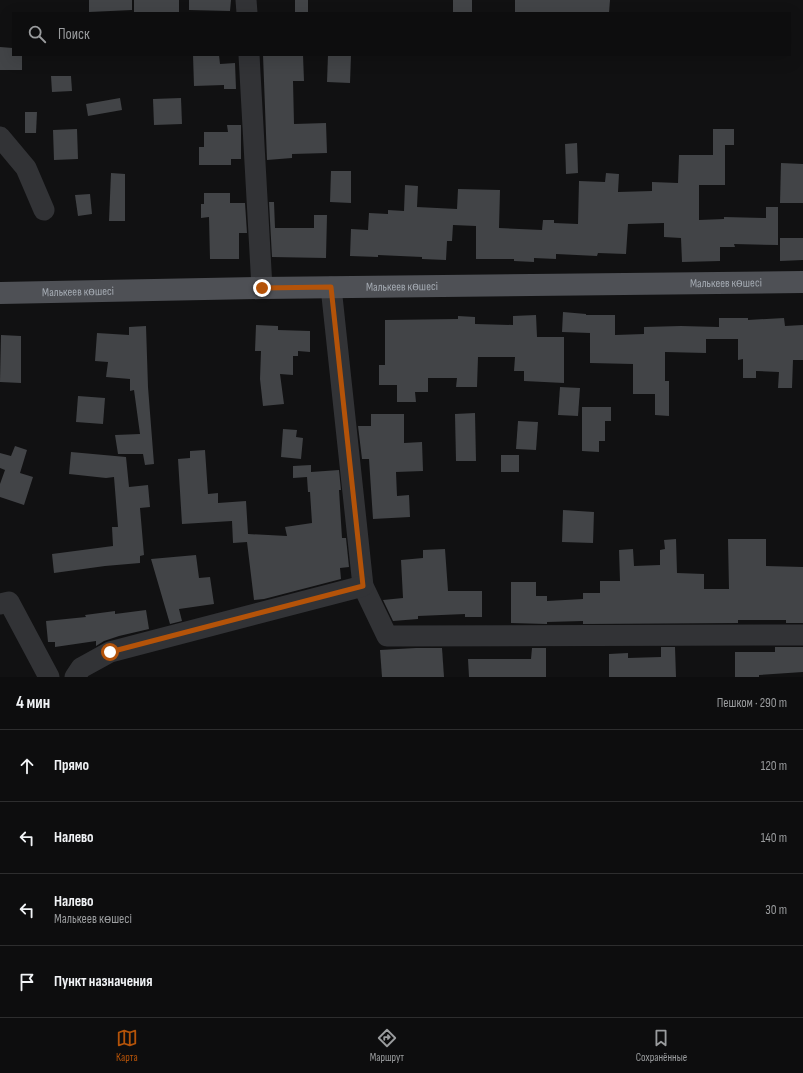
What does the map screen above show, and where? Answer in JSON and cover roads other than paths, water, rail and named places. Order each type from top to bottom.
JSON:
[{"type":"main road","name":"Малькеев көшесі","points":[[0,293],[331,287],[803,282]]},
{"type":"street","points":[[246,0],[247,12]]},
{"type":"street","points":[[249,56],[262,288]]},
{"type":"street","points":[[0,137],[26,168],[44,210]]},
{"type":"street","points":[[331,287],[363,586],[387,636],[803,635]]},
{"type":"street","points":[[75,677],[81,668],[110,652],[363,586]]},
{"type":"street","points":[[0,604],[9,602],[49,677]]}]
